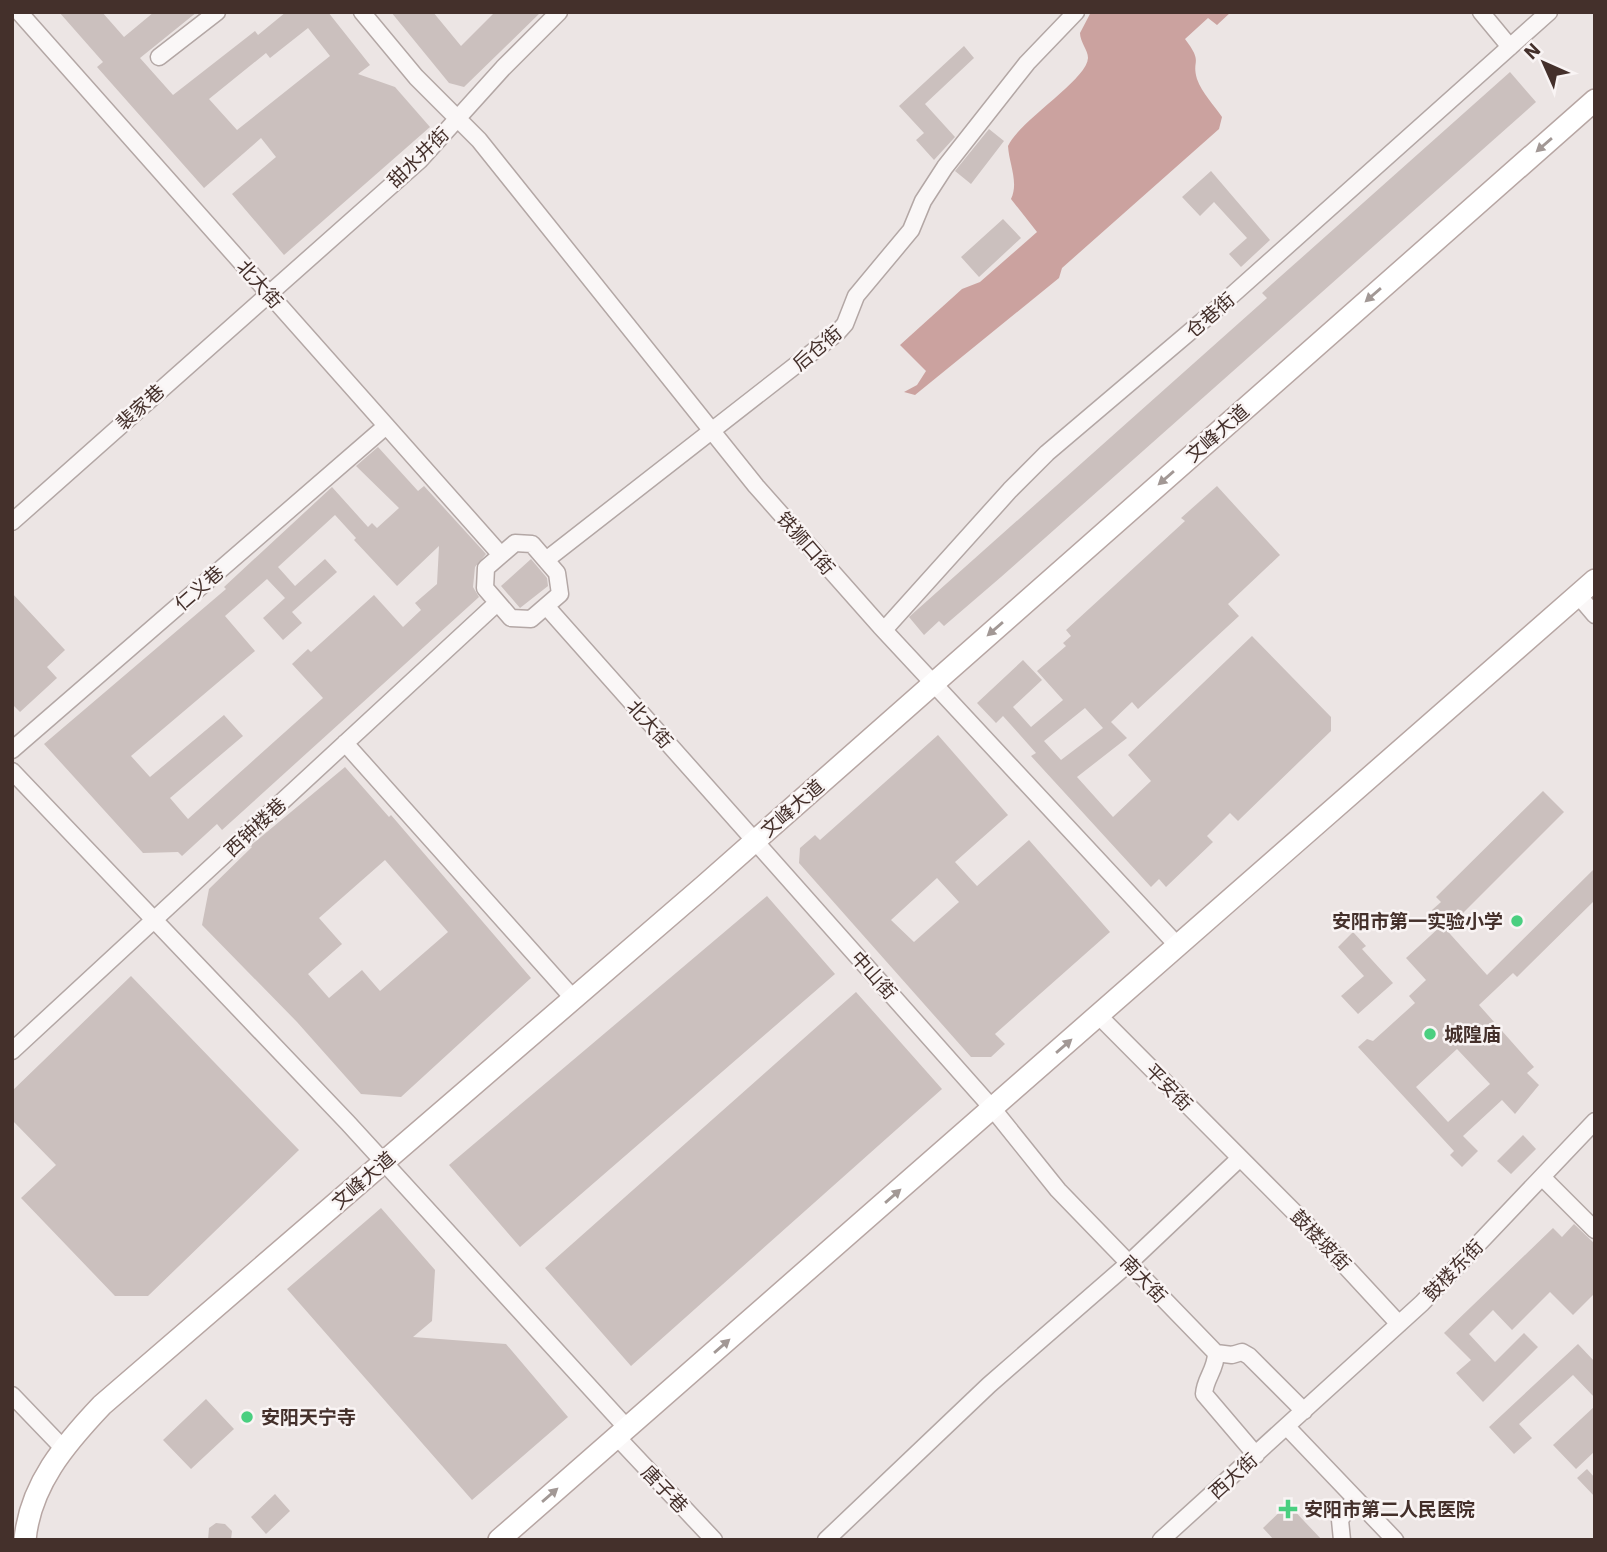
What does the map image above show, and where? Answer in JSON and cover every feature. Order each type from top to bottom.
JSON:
[{"type":"main road","name":"文峰大道","points":[[25,1540],[27,1517],[35,1496],[63,1448],[102,1405],[755,841],[1595,100]]},
{"type":"main road","points":[[499,1540],[1595,580]]},
{"type":"street","points":[[12,17],[18,12]]},
{"type":"street","name":"北大街","points":[[18,12],[501,555]]},
{"type":"street","points":[[159,57],[217,12]]},
{"type":"street","name":"铁狮口街","points":[[362,12],[416,77],[479,140],[713,433],[884,630],[1178,946]]},
{"type":"street","name":"甜水井街","points":[[268,293],[420,160],[559,12]]},
{"type":"street","name":"后仓街","points":[[546,559],[713,433],[845,324],[856,296],[900,247],[945,167],[1027,63],[1076,12]]},
{"type":"street","points":[[1481,12],[1510,47]]},
{"type":"street","name":"仓巷街","points":[[884,630],[1047,453],[1212,313],[1549,12]]},
{"type":"street","name":"裴家巷","points":[[12,522],[268,293]]},
{"type":"street","name":"仁义巷","points":[[12,750],[386,426]]},
{"type":"street","points":[[515,543],[532,544],[546,559],[558,573],[560,594],[531,619],[511,618],[485,589],[486,568],[515,543]]},
{"type":"street","points":[[1577,596],[1595,615]]},
{"type":"street","name":"西钟楼巷","points":[[12,1051],[497,603]]},
{"type":"street","name":"北大街","points":[[546,606],[755,841]]},
{"type":"street","points":[[345,743],[573,998]]},
{"type":"street","name":"唐子巷","points":[[12,771],[384,1162],[714,1540]]},
{"type":"street","name":"中山街","points":[[755,841],[993,1109]]},
{"type":"street","name":"平安街","points":[[1098,1016],[1240,1158]]},
{"type":"street","name":"南大街","points":[[993,1109],[1058,1190],[1216,1353]]},
{"type":"street","name":"鼓楼东街","points":[[1304,1411],[1399,1324],[1595,1121]]},
{"type":"street","points":[[826,1540],[989,1385],[1129,1263],[1240,1158]]},
{"type":"street","name":"鼓楼坡街","points":[[1240,1158],[1399,1324]]},
{"type":"street","points":[[1542,1177],[1595,1230]]},
{"type":"street","points":[[1256,1455],[1204,1394],[1205,1384],[1216,1366],[1216,1353],[1232,1355],[1242,1352],[1249,1356],[1304,1411]]},
{"type":"street","points":[[12,1395],[63,1448]]},
{"type":"street","name":"西大街","points":[[1161,1540],[1304,1411]]},
{"type":"street","points":[[1287,1427],[1395,1540]]},
{"type":"street","points":[[1342,1540],[1340,1520],[1355,1498]]},
{"type":"shaded area","points":[[1091,12],[1231,12],[1217,25],[1208,18],[1185,39],[1196,57],[1199,84],[1222,117],[1219,129],[1062,268],[1059,278],[915,395],[904,392],[917,385],[926,371],[900,345],[962,289],[980,282],[1037,232],[1011,199],[1014,180],[1008,146],[1025,124],[1065,89],[1085,67],[1088,55],[1080,33]]},
{"type":"building","points":[[59,12],[102,12],[124,37],[154,12],[197,12],[140,58],[173,95],[255,31],[258,35],[286,12],[328,12],[370,65],[358,74],[395,87],[430,127],[284,255],[232,194],[276,157],[261,138],[204,188],[97,67],[103,62]],"holes":[[[308,28],[330,56],[237,130],[209,99],[266,53],[270,58]]]},
{"type":"building","points":[[391,12],[433,12],[461,46],[495,12],[541,12],[464,87],[449,83]]},
{"type":"building","points":[[964,46],[974,58],[925,104],[955,137],[934,160],[916,140],[924,133],[899,106]]},
{"type":"building","points":[[1510,72],[1536,102],[1001,577],[944,626],[939,621],[924,635],[909,617],[1267,298],[1262,293]]},
{"type":"building","points":[[989,129],[1004,141],[971,184],[955,171]]},
{"type":"building","points":[[1211,171],[1270,240],[1241,267],[1229,254],[1247,238],[1214,202],[1200,216],[1182,197]]},
{"type":"building","points":[[1003,219],[1021,238],[979,277],[961,257]]},
{"type":"building","points":[[378,447],[418,491],[424,486],[486,554],[475,567],[473,587],[479,597],[222,830],[217,824],[182,856],[178,852],[143,853],[44,744],[226,589],[224,587],[332,487],[368,527],[372,523],[377,528],[399,508],[356,466]],"holes":[[[335,515],[356,538],[354,540],[397,586],[439,546],[437,584],[415,603],[421,610],[403,627],[374,595],[311,652],[308,649],[292,664],[323,698],[188,819],[170,798],[243,736],[224,715],[150,777],[131,756],[255,651],[225,616],[267,579],[285,598],[263,618],[283,640],[302,623],[292,612],[337,572],[325,559],[295,586],[278,567]]]},
{"type":"building","points":[[1217,486],[1280,555],[1228,604],[1239,616],[1138,709],[1132,702],[1111,722],[1127,738],[1077,777],[1113,817],[1151,781],[1128,755],[1252,636],[1331,717],[1331,731],[1238,821],[1230,813],[1207,836],[1213,842],[1166,887],[1159,879],[1151,887],[1031,756],[1036,753],[1003,716],[996,723],[977,703],[1023,660],[1042,680],[1013,707],[1031,727],[1063,700],[1037,671],[1066,646],[1063,643],[1071,636],[1066,630],[1185,521],[1181,518]],"holes":[[[1085,708],[1103,728],[1061,760],[1044,741]]]},
{"type":"building","points":[[531,559],[547,578],[548,586],[520,608],[501,586]]},
{"type":"building","points":[[12,593],[65,650],[47,667],[57,678],[20,712],[12,704]]},
{"type":"building","points":[[938,735],[1008,815],[955,862],[977,886],[1029,840],[1110,932],[995,1034],[1005,1044],[991,1057],[971,1057],[799,863],[800,848],[815,835],[820,840]],"holes":[[[937,878],[959,902],[914,942],[891,920]]]},
{"type":"building","points":[[345,767],[389,817],[391,815],[531,978],[401,1097],[361,1094],[297,1022],[202,925],[209,889],[252,847],[250,846]],"holes":[[[385,860],[448,932],[380,991],[362,970],[329,998],[308,974],[342,944],[319,918]]]},
{"type":"building","points":[[1543,791],[1564,812],[1449,927],[1432,910],[1441,902],[1436,897]]},
{"type":"building","points":[[1595,868],[1595,900],[1517,977],[1513,973],[1479,1005],[1534,1067],[1527,1073],[1539,1085],[1515,1114],[1502,1100],[1463,1136],[1478,1151],[1462,1167],[1450,1155],[1454,1151],[1358,1047],[1367,1039],[1373,1041],[1415,1003],[1409,996],[1426,980],[1406,958],[1442,925],[1487,975]],"holes":[[[1457,1049],[1490,1084],[1448,1122],[1416,1087]]]},
{"type":"building","points":[[767,896],[835,974],[520,1247],[449,1165]]},
{"type":"building","points":[[1353,932],[1366,946],[1362,949],[1393,983],[1358,1014],[1341,996],[1364,976],[1338,947]]},
{"type":"building","points":[[131,976],[299,1150],[148,1296],[115,1296],[21,1198],[56,1165],[12,1120],[12,1091]]},
{"type":"building","points":[[856,992],[942,1089],[631,1366],[545,1268]]},
{"type":"building","points":[[1523,1135],[1536,1149],[1511,1174],[1497,1161]]},
{"type":"building","points":[[381,1208],[435,1270],[432,1321],[413,1337],[506,1344],[568,1417],[472,1500],[287,1289]]},
{"type":"building","points":[[1574,1224],[1595,1244],[1595,1293],[1573,1315],[1550,1292],[1512,1330],[1493,1310],[1469,1334],[1495,1362],[1524,1333],[1538,1347],[1483,1402],[1456,1373],[1471,1360],[1444,1333],[1553,1228],[1562,1237]]},
{"type":"building","points":[[1578,1344],[1595,1362],[1595,1398],[1573,1375],[1519,1424],[1532,1438],[1514,1454],[1489,1427]]},
{"type":"building","points":[[206,1399],[234,1429],[191,1469],[163,1440]]},
{"type":"building","points":[[1595,1406],[1595,1451],[1576,1469],[1553,1445]]},
{"type":"building","points":[[1587,1469],[1595,1478],[1595,1497],[1577,1478]]},
{"type":"building","points":[[275,1494],[290,1511],[266,1534],[251,1517]]},
{"type":"building","points":[[1288,1504],[1322,1540],[1274,1540],[1263,1528]]},
{"type":"building","points":[[216,1523],[225,1524],[232,1531],[231,1540],[208,1540],[209,1528]]},
{"type":"place","name":"安阳市第一实验小学","points":[[1517,921]]},
{"type":"place","name":"城隍庙","points":[[1430,1034]]},
{"type":"place","name":"安阳天宁寺","points":[[247,1417]]},
{"type":"place","name":"安阳市第二人民医院","points":[[1288,1509]]}]
